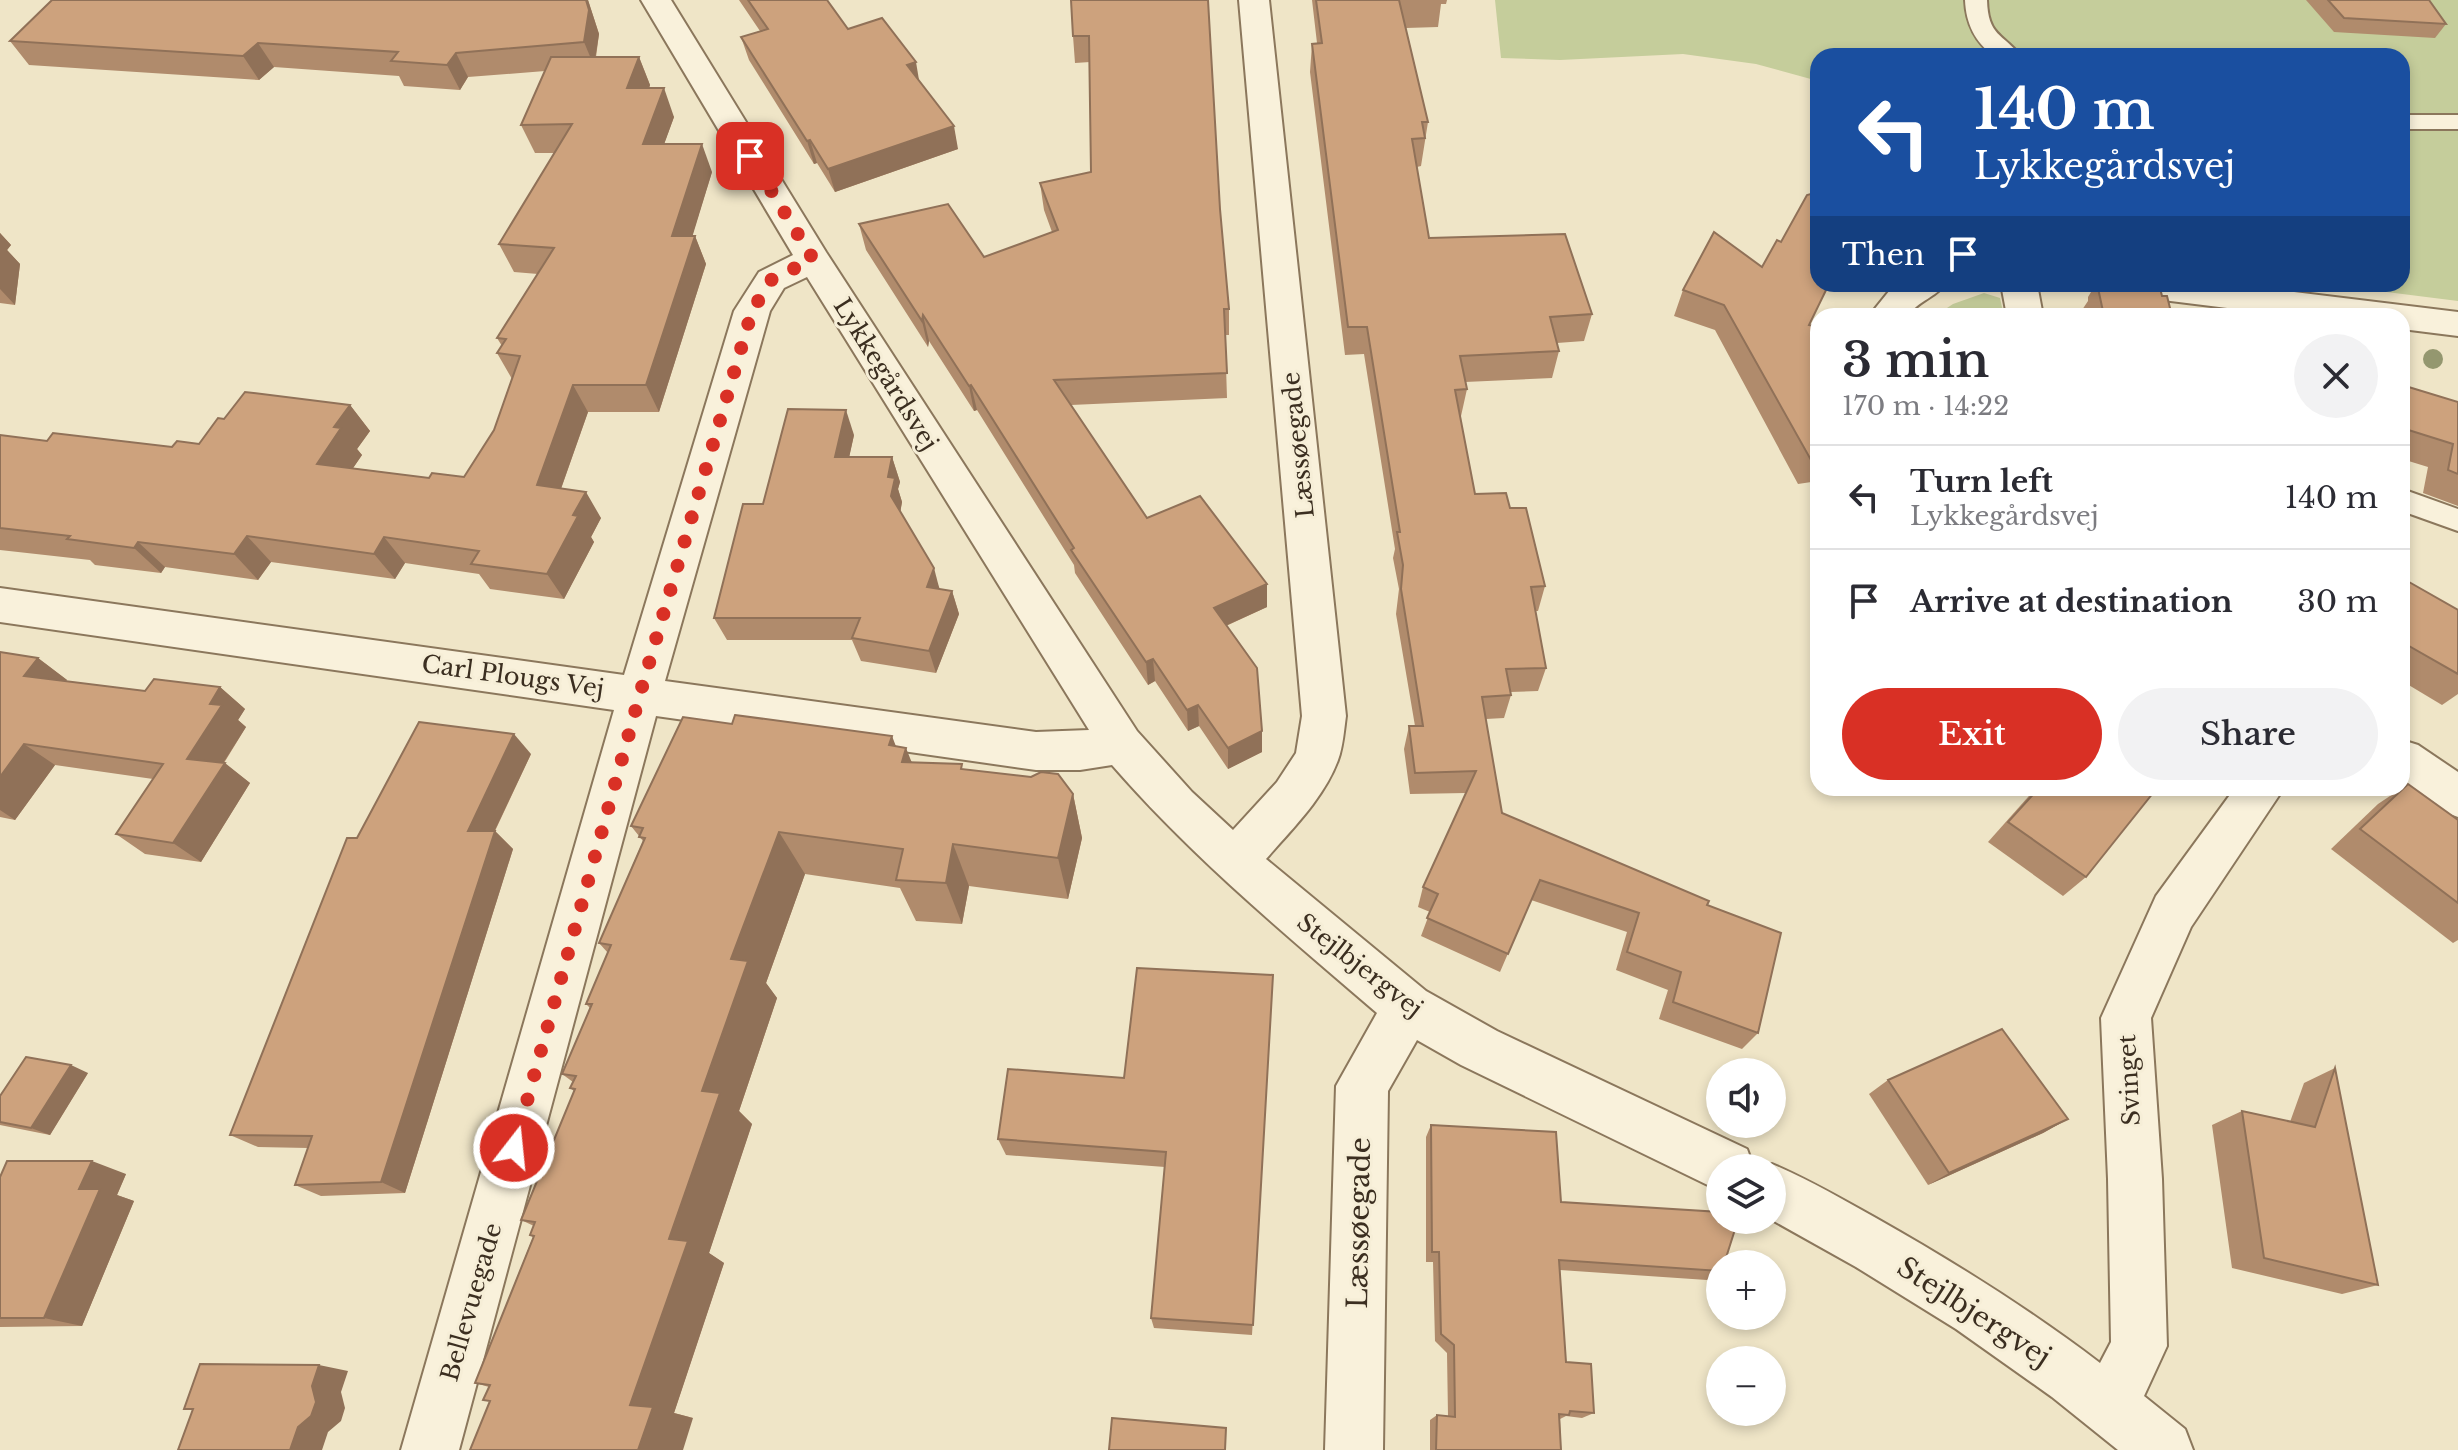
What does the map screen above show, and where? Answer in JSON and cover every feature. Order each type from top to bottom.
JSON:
[{"type":"street","name":"Lykkegårdsvej","points":[[656,0],[813,259],[1121,744]]},
{"type":"street","name":"Læssøegade","points":[[1234,861],[1293,796],[1317,758],[1324,716],[1254,0]]},
{"type":"street","name":"Bellevuegade","points":[[430,1450],[640,694],[752,311],[771,280],[813,259]]},
{"type":"street","points":[[1894,308],[1908,292]]},
{"type":"street","points":[[2195,292],[2325,308]]},
{"type":"street","points":[[2410,318],[2458,324]]},
{"type":"street","name":"Carl Plougs Vej","points":[[0,605],[1036,751],[1080,751],[1121,744]]},
{"type":"street","name":"Stejlbjergvej","points":[[1121,744],[1176,806],[1234,861],[1408,1008],[1479,1048],[1706,1157]]},
{"type":"street","points":[[2410,764],[2458,797]]},
{"type":"street","name":"Svinget","points":[[2110,1403],[2139,1346],[2135,1179],[2126,1018],[2173,912],[2255,796]]},
{"type":"street","name":"Læssøegade","points":[[1354,1450],[1362,1086],[1408,1008]]},
{"type":"street","name":"Stejlbjergvej","points":[[1786,1198],[1977,1308],[2110,1403],[2164,1450]]},
{"type":"lane","points":[[1976,0],[1980,28],[1995,48]]},
{"type":"lane","points":[[2410,122],[2458,122]]},
{"type":"lane","points":[[2410,503],[2458,520]]},
{"type":"green space","points":[[1495,0],[2458,0],[2458,301],[2387,292],[2410,292],[2410,48],[1810,48],[1810,79],[1756,64],[1683,54],[1560,60],[1501,58]]},
{"type":"green space","points":[[1984,293],[2000,298],[2002,308],[1947,308]]},
{"type":"building","points":[[52,0],[586,0],[589,10],[584,42],[456,53],[447,65],[391,61],[398,52],[258,43],[243,56],[10,41]]},
{"type":"building","points":[[748,0],[827,0],[848,29],[882,18],[916,62],[907,65],[954,126],[828,169],[741,37],[768,29]]},
{"type":"building","points":[[1071,0],[1208,0],[1229,309],[1224,309],[1227,373],[1054,380],[1147,518],[1200,496],[1267,584],[1214,608],[1257,668],[1262,731],[1228,748],[1198,705],[1187,710],[1153,659],[1146,662],[1071,550],[1074,548],[971,385],[923,315],[922,321],[859,224],[948,204],[984,257],[1058,230],[1040,183],[1091,172],[1089,36],[1073,36]]},
{"type":"building","points":[[1316,0],[1399,0],[1428,122],[1422,122],[1425,138],[1412,139],[1429,238],[1565,234],[1592,314],[1550,317],[1559,351],[1460,356],[1467,389],[1455,390],[1475,494],[1506,493],[1510,508],[1526,508],[1545,586],[1531,587],[1546,668],[1506,669],[1511,695],[1482,697],[1502,813],[1709,901],[1707,905],[1781,933],[1758,1033],[1673,1002],[1681,972],[1627,952],[1639,913],[1540,880],[1508,954],[1427,918],[1438,894],[1423,887],[1476,771],[1415,773],[1409,726],[1423,726],[1401,589],[1403,565],[1397,532],[1400,532],[1367,327],[1348,327],[1312,44],[1322,43]]},
{"type":"building","points":[[2328,0],[2429,0],[2446,24],[2344,18]]},
{"type":"building","points":[[551,57],[639,57],[627,88],[664,88],[643,144],[702,144],[672,236],[695,236],[646,385],[573,385],[537,485],[586,492],[573,515],[578,516],[547,574],[471,564],[479,551],[384,537],[374,554],[247,536],[234,554],[138,542],[134,548],[67,539],[70,536],[0,528],[0,435],[47,441],[53,433],[172,447],[177,441],[199,444],[218,418],[224,419],[245,392],[350,405],[334,427],[341,428],[317,464],[429,478],[432,473],[464,477],[494,430],[520,356],[497,353],[506,339],[497,338],[554,248],[499,244],[572,124],[521,125]]},
{"type":"building","points":[[1810,194],[1810,292],[1825,292],[1817,308],[1810,308],[1810,458],[1724,305],[1683,290],[1714,232],[1762,267],[1777,240],[1781,242]]},
{"type":"building","points":[[2099,292],[2161,292],[2162,296],[2167,296],[2170,308],[2102,308]]},
{"type":"building","points":[[2410,387],[2458,402],[2458,474],[2448,470],[2453,444],[2410,431]]},
{"type":"building","points":[[788,409],[846,410],[835,457],[892,457],[888,477],[895,478],[891,496],[934,568],[927,587],[952,591],[929,651],[852,638],[860,618],[714,618],[743,504],[763,504]]},
{"type":"building","points":[[2410,583],[2458,610],[2458,674],[2410,647]]},
{"type":"building","points":[[0,652],[38,658],[24,676],[145,691],[154,679],[220,687],[210,704],[222,705],[187,759],[225,763],[173,843],[116,834],[163,764],[24,744],[0,777]]},
{"type":"building","points":[[735,715],[892,736],[889,745],[906,748],[902,762],[962,764],[961,769],[1031,777],[1041,772],[1058,774],[1073,794],[1058,858],[953,844],[946,883],[896,880],[903,849],[779,832],[731,959],[748,961],[702,1091],[720,1093],[669,1239],[688,1241],[630,1405],[653,1407],[638,1450],[470,1450],[490,1401],[483,1400],[490,1385],[475,1383],[534,1236],[530,1235],[535,1222],[521,1220],[575,1089],[570,1088],[576,1076],[562,1074],[592,1004],[586,1004],[611,945],[599,943],[645,838],[639,837],[643,828],[631,826],[683,717],[732,724]]},
{"type":"building","points":[[419,722],[514,734],[468,831],[495,831],[381,1182],[295,1185],[312,1136],[230,1135],[347,838],[357,838]]},
{"type":"building","points":[[2410,785],[2458,820],[2458,903],[2360,829],[2395,796],[2410,796]]},
{"type":"building","points":[[2032,796],[2151,796],[2086,877],[2008,822]]},
{"type":"building","points":[[1137,968],[1273,975],[1253,1325],[1151,1318],[1166,1152],[998,1139],[1008,1069],[1124,1078]]},
{"type":"building","points":[[2002,1029],[2068,1119],[1949,1173],[1888,1080]]},
{"type":"building","points":[[26,1057],[71,1065],[31,1128],[0,1122],[0,1096]]},
{"type":"building","points":[[2335,1068],[2378,1285],[2264,1258],[2242,1111],[2315,1127]]},
{"type":"building","points":[[1431,1125],[1556,1132],[1561,1202],[1706,1211],[1706,1234],[1734,1234],[1728,1250],[1706,1250],[1706,1270],[1559,1260],[1566,1362],[1591,1364],[1594,1413],[1570,1411],[1569,1415],[1559,1414],[1561,1450],[1436,1450],[1437,1415],[1455,1417],[1454,1345],[1441,1334],[1439,1252],[1432,1252]]},
{"type":"building","points":[[7,1161],[92,1161],[79,1189],[100,1189],[44,1318],[0,1318],[0,1177]]},
{"type":"building","points":[[200,1364],[319,1365],[312,1386],[316,1402],[311,1416],[298,1427],[290,1450],[178,1450],[193,1409],[184,1409]]},
{"type":"building","points":[[1112,1418],[1226,1428],[1225,1450],[1109,1450]]},
{"type":"route","points":[[514,1148],[640,694],[752,311],[771,280],[813,259],[750,156]]}]
